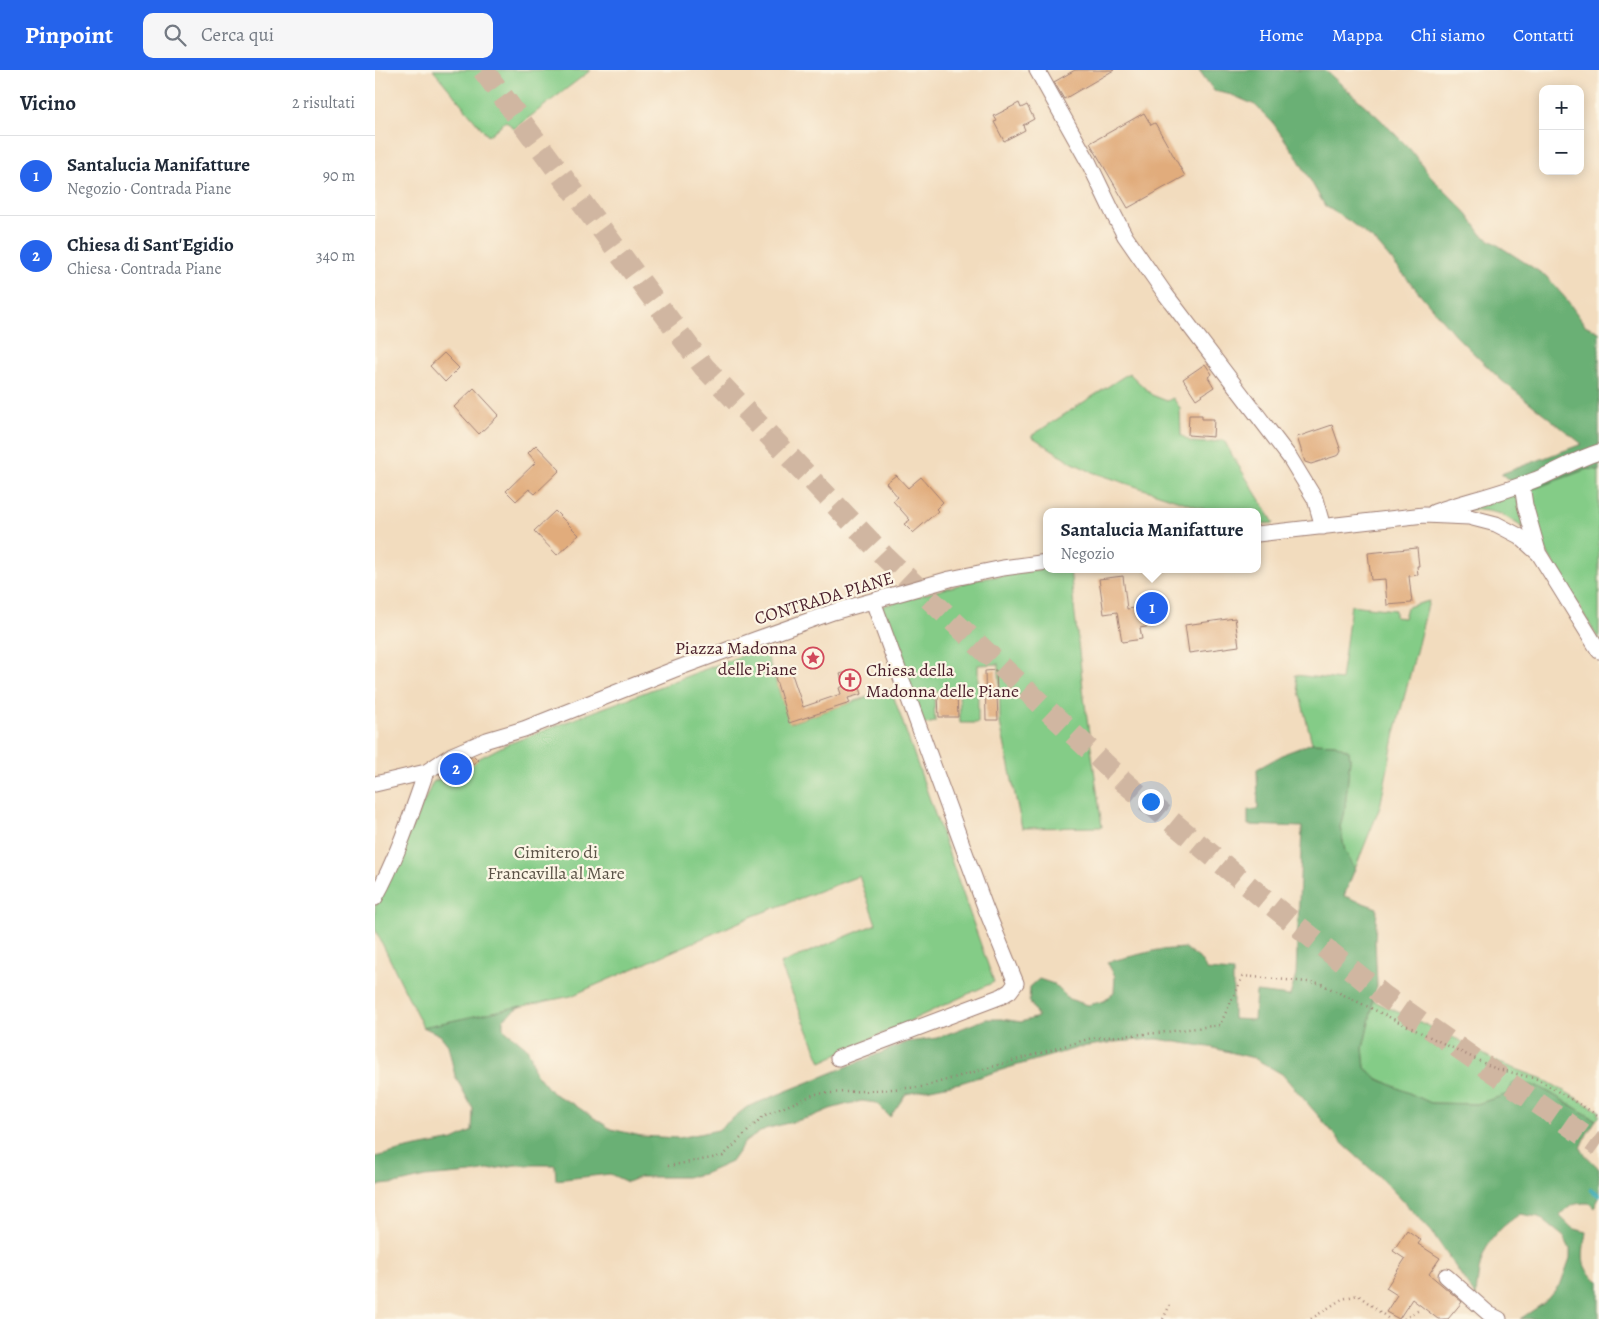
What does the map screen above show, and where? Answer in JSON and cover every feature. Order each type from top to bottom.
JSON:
[{"type":"street","points":[[1037,70],[1089,164],[1113,216],[1125,236],[1166,295],[1291,458],[1315,499],[1323,527]]},
{"type":"street","points":[[1424,515],[1542,477],[1599,452]]},
{"type":"street","points":[[1522,484],[1527,514],[1539,554],[1599,651]]},
{"type":"street","points":[[1261,534],[1424,515],[1469,518],[1497,524],[1519,536],[1539,554]]},
{"type":"street","name":"CONTRADA PIANE","points":[[375,784],[426,772],[452,755],[487,740],[524,729],[757,638],[833,612],[950,579],[1003,568],[1043,563]]},
{"type":"street","points":[[838,1058],[1002,996],[1010,992],[1015,983],[981,898],[873,601]]},
{"type":"street","points":[[375,898],[402,840],[426,772]]},
{"type":"street","points":[[1446,1276],[1489,1314],[1499,1319]]},
{"type":"path","points":[[668,1166],[723,1156],[763,1116],[815,1094],[922,1087],[1092,1038],[1157,1033],[1220,1025],[1243,976],[1319,983],[1494,1068],[1537,1079],[1599,1116]]},
{"type":"path","points":[[1311,1319],[1342,1299],[1358,1295],[1389,1319]]},
{"type":"path","points":[[1163,1319],[1170,1305]]},
{"type":"path","points":[[1404,1319],[1421,1309]]},
{"type":"green space","points":[[433,70],[591,70],[514,129],[506,121],[488,136]]},
{"type":"green space","points":[[1199,70],[1325,70],[1379,118],[1409,148],[1433,179],[1464,210],[1482,235],[1546,276],[1585,325],[1599,332],[1599,470],[1587,469],[1530,490],[1501,474],[1582,444],[1501,380],[1455,335],[1376,242],[1349,221],[1325,206],[1297,157],[1273,123],[1255,105],[1232,95],[1214,91]]},
{"type":"green space","points":[[1129,373],[1152,395],[1167,401],[1173,398],[1180,408],[1181,435],[1191,442],[1207,443],[1224,440],[1274,523],[1261,524],[1261,508],[1201,508],[1092,472],[1073,463],[1031,436]]},
{"type":"green space","points":[[1587,469],[1599,470],[1599,640],[1544,547],[1534,515],[1530,490]]},
{"type":"green space","points":[[1516,491],[1524,528],[1501,514],[1468,509]]},
{"type":"green space","points":[[1043,569],[1043,573],[1070,573],[1084,697],[1102,827],[1022,828],[1000,723],[999,664],[978,665],[978,723],[960,723],[959,691],[934,692],[935,722],[922,725],[879,607],[980,579]]},
{"type":"green space","points":[[1429,601],[1395,733],[1380,807],[1355,869],[1345,851],[1340,827],[1345,807],[1350,759],[1349,751],[1335,744],[1312,743],[1295,675],[1341,680],[1351,605],[1395,610],[1395,617],[1404,618],[1407,607]]},
{"type":"green space","name":"Cimitero di Francavilla al Mare","points":[[764,647],[790,723],[891,689],[994,982],[821,1062],[780,964],[876,924],[859,876],[753,916],[571,996],[423,1027],[375,929],[375,907],[433,782],[503,746]]},
{"type":"green space","points":[[1312,743],[1335,744],[1349,751],[1350,759],[1345,807],[1340,827],[1345,851],[1355,869],[1344,896],[1377,908],[1375,940],[1377,986],[1372,1000],[1372,1009],[1363,1048],[1365,1068],[1378,1079],[1431,1103],[1477,1104],[1508,1094],[1513,1082],[1540,1087],[1596,1120],[1581,1148],[1584,1154],[1599,1169],[1599,1198],[1594,1208],[1589,1203],[1579,1203],[1569,1207],[1560,1216],[1572,1228],[1586,1232],[1583,1260],[1588,1271],[1599,1281],[1599,1319],[1520,1319],[1544,1303],[1561,1283],[1570,1258],[1570,1249],[1564,1237],[1539,1217],[1520,1214],[1508,1222],[1491,1240],[1479,1270],[1476,1297],[1432,1232],[1384,1181],[1342,1143],[1282,1074],[1254,1058],[1209,1047],[1157,1039],[1081,1047],[960,1083],[906,1094],[890,1117],[876,1103],[862,1101],[830,1109],[811,1117],[765,1129],[745,1142],[731,1162],[704,1174],[686,1177],[640,1177],[627,1182],[610,1174],[556,1180],[555,1165],[515,1165],[471,1173],[425,1177],[381,1185],[375,1188],[375,1157],[453,1140],[472,1131],[473,1109],[455,1076],[448,1045],[440,1035],[423,1027],[521,1006],[503,1019],[503,1028],[526,1047],[531,1056],[534,1071],[552,1093],[573,1104],[611,1129],[641,1136],[679,1138],[718,1130],[747,1107],[908,1042],[937,1038],[986,1019],[1021,1022],[1038,1017],[1029,1000],[1030,987],[1039,979],[1054,984],[1069,999],[1088,1005],[1104,1001],[1114,993],[1115,976],[1107,962],[1158,950],[1185,948],[1199,958],[1207,970],[1233,972],[1233,1019],[1254,1020],[1256,992],[1290,996],[1296,975],[1302,827],[1248,825],[1248,810],[1258,809],[1257,769],[1286,753]]},
{"type":"green space","points":[[1372,1000],[1459,1040],[1497,1062],[1543,1079],[1599,1111],[1599,1117],[1596,1120],[1540,1087],[1508,1094],[1477,1104],[1431,1103],[1378,1079],[1365,1068],[1363,1048],[1372,1009]]},
{"type":"building","points":[[1075,70],[1114,70],[1064,99],[1054,82]]},
{"type":"building","points":[[1019,103],[1021,108],[1027,105],[1034,119],[1023,125],[1025,130],[1004,141],[994,122],[997,121],[994,116]]},
{"type":"building","points":[[1144,113],[1151,125],[1155,123],[1185,176],[1128,208],[1090,143]]},
{"type":"building","points":[[444,353],[459,368],[445,382],[430,366]]},
{"type":"building","points":[[1205,364],[1212,374],[1208,377],[1214,387],[1196,399],[1183,379]]},
{"type":"building","points":[[474,388],[499,415],[479,434],[454,407]]},
{"type":"building","points":[[1189,415],[1202,415],[1202,419],[1214,419],[1213,437],[1188,435]]},
{"type":"building","points":[[1332,425],[1341,451],[1339,455],[1311,464],[1305,462],[1297,437]]},
{"type":"building","points":[[536,445],[560,470],[535,494],[529,489],[516,501],[506,491],[536,462],[528,453]]},
{"type":"building","points":[[896,475],[908,488],[921,477],[943,502],[936,509],[938,511],[913,533],[904,524],[910,520],[893,501],[898,497],[886,483]]},
{"type":"building","points":[[555,511],[579,535],[557,555],[534,531]]},
{"type":"building","points":[[1417,548],[1418,575],[1409,576],[1412,603],[1387,605],[1385,579],[1371,580],[1368,553]]},
{"type":"building","points":[[1123,576],[1127,609],[1159,604],[1163,624],[1140,628],[1142,639],[1122,642],[1117,612],[1104,614],[1099,579]]},
{"type":"building","points":[[1235,618],[1239,646],[1189,653],[1185,625]]},
{"type":"building","points":[[854,670],[862,694],[848,698],[850,703],[789,723],[775,677],[791,671],[803,707],[841,694],[839,688],[844,686],[840,674]]},
{"type":"building","points":[[996,670],[998,720],[986,720],[985,671]]},
{"type":"building","points":[[957,694],[958,717],[939,717],[938,695]]},
{"type":"building","points":[[474,756],[478,760],[447,784],[439,774],[456,763]]},
{"type":"building","points":[[1407,1230],[1421,1240],[1418,1244],[1440,1258],[1429,1274],[1462,1302],[1448,1319],[1438,1319],[1412,1299],[1399,1319],[1386,1312],[1397,1295],[1386,1288],[1405,1259],[1393,1251]]},
{"type":"waterway","points":[[1591,1190],[1599,1195]]},
{"type":"tunnel","points":[[483,70],[704,367],[885,557],[1124,782],[1268,902],[1384,996],[1599,1146]]},
{"type":"place","name":"Santalucia Manifatture","points":[[1152,608]]},
{"type":"place","name":"Piazza Madonna delle Piane","points":[[813,658]]},
{"type":"place","name":"Chiesa della Madonna delle Piane","points":[[850,680]]},
{"type":"place","name":"Chiesa di Sant'Egidio","points":[[456,769]]}]
